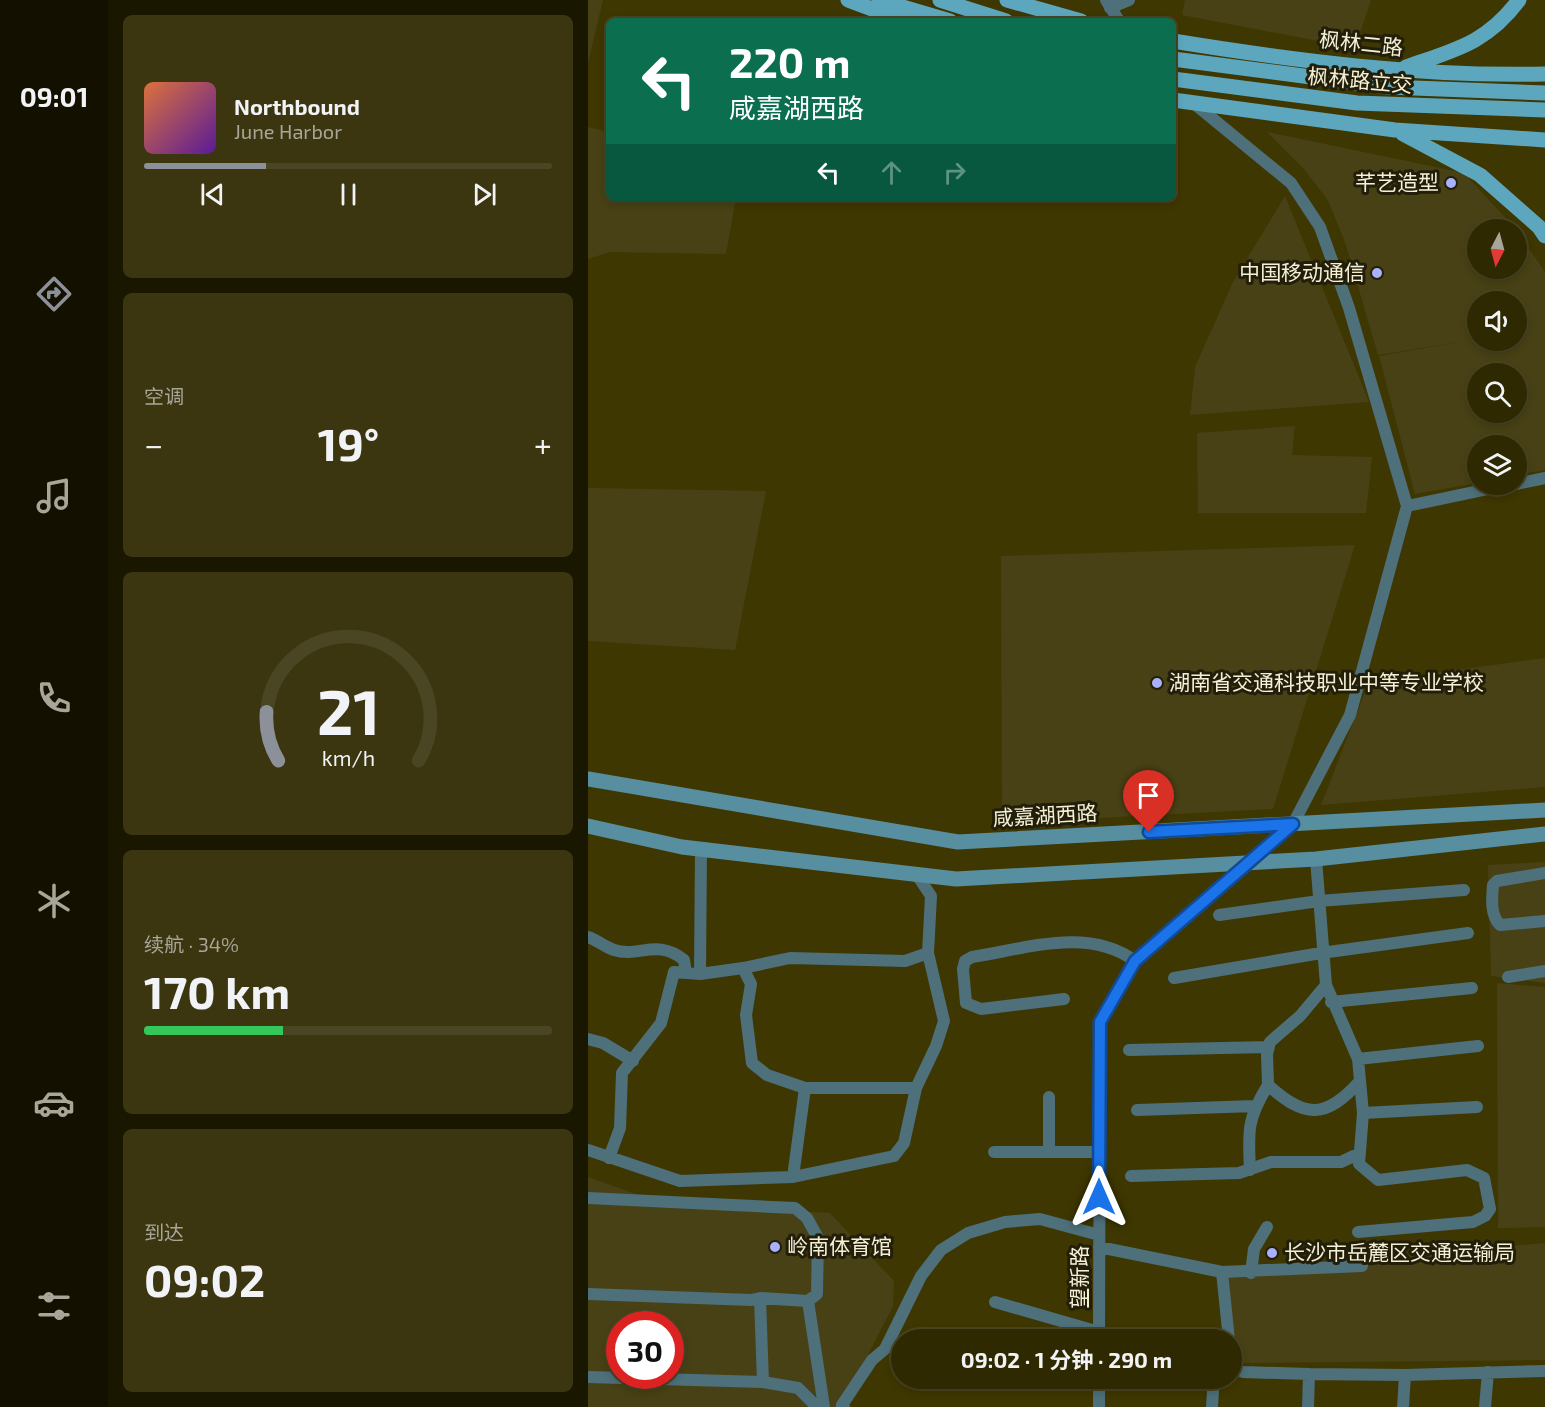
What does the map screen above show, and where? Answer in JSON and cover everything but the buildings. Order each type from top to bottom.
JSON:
[{"type":"main road","points":[[848,0],[932,18]]},
{"type":"main road","points":[[879,0],[907,14]]},
{"type":"main road","points":[[940,0],[997,18]]},
{"type":"main road","points":[[1007,0],[1070,18]]},
{"type":"main road","points":[[1400,69],[1468,46],[1492,30],[1519,0]]},
{"type":"main road","name":"枫林二路","points":[[1176,41],[1314,61],[1400,69],[1462,74],[1545,74]]},
{"type":"main road","name":"枫林路立交","points":[[1176,59],[1388,87],[1545,93]]},
{"type":"main road","name":"枫林路立交","points":[[1176,79],[1357,103],[1545,111]]},
{"type":"main road","points":[[1176,101],[1395,130],[1545,140]]},
{"type":"main road","points":[[1395,130],[1480,175],[1539,227],[1545,236]]},
{"type":"main road","name":"咸嘉湖西路","points":[[588,778],[958,842],[1545,810]]},
{"type":"main road","points":[[588,826],[701,849],[956,879],[1316,859],[1545,834]]},
{"type":"street","points":[[1117,18],[1108,4],[1129,0]]},
{"type":"street","points":[[1196,105],[1291,183],[1320,227],[1349,308],[1407,506],[1350,715],[1293,824]]},
{"type":"street","points":[[1527,481],[1545,478]]},
{"type":"street","points":[[1407,506],[1467,494]]},
{"type":"street","name":"望新路","points":[[1099,1329],[1100,1022],[1135,961],[1293,824]]},
{"type":"street","points":[[700,975],[701,849]]},
{"type":"street","points":[[1316,859],[1321,952],[1326,985],[1331,1002],[1358,1059],[1363,1113],[1359,1164],[1378,1180],[1467,1170],[1484,1178],[1490,1209],[1485,1216],[1473,1222],[1358,1232]]},
{"type":"street","points":[[1545,873],[1497,881],[1493,885],[1492,898],[1496,921],[1500,925],[1545,921]]},
{"type":"street","points":[[588,1150],[680,1181],[793,1177],[894,1156],[904,1143],[916,1088],[936,1046],[944,1021],[928,953],[931,896],[917,875]]},
{"type":"street","points":[[1219,915],[1319,901],[1464,890]]},
{"type":"street","points":[[1174,978],[1321,952],[1468,933]]},
{"type":"street","points":[[588,937],[615,950],[661,948],[674,951],[684,960],[686,973]]},
{"type":"street","points":[[1064,999],[981,1009],[972,1007],[966,1003],[963,969],[965,961],[972,957],[1078,941],[1101,943],[1119,950],[1135,961]]},
{"type":"street","points":[[609,1158],[620,1128],[622,1073],[661,1023],[674,972],[700,975],[790,958],[905,961],[928,953]]},
{"type":"street","points":[[743,968],[751,984],[746,1015],[752,1063],[767,1075],[805,1088],[916,1088]]},
{"type":"street","points":[[1508,977],[1545,972]]},
{"type":"street","points":[[1250,1170],[1248,1129],[1255,1106],[1268,1085],[1270,1042],[1300,1016],[1326,985]]},
{"type":"street","points":[[1331,1002],[1472,988]]},
{"type":"street","points":[[588,1039],[603,1043],[633,1061]]},
{"type":"street","points":[[1358,1059],[1478,1046]]},
{"type":"street","points":[[1129,1050],[1269,1047]]},
{"type":"street","points":[[1268,1085],[1288,1103],[1311,1112],[1330,1108],[1343,1100],[1360,1081]]},
{"type":"street","points":[[793,1177],[805,1088]]},
{"type":"street","points":[[1048,1152],[1049,1097]]},
{"type":"street","points":[[1137,1110],[1255,1106]]},
{"type":"street","points":[[1363,1113],[1477,1107]]},
{"type":"street","points":[[994,1152],[1099,1152]]},
{"type":"street","points":[[1131,1176],[1239,1173],[1271,1162],[1341,1162],[1360,1153]]},
{"type":"street","points":[[588,1198],[795,1208],[807,1218],[818,1238],[819,1288],[817,1294],[808,1300],[588,1294]]},
{"type":"street","points":[[844,1407],[842,1405],[872,1360],[885,1349],[921,1276],[941,1250],[968,1233],[1005,1222],[1040,1219],[1099,1241],[1222,1272],[1251,1273],[1362,1266]]},
{"type":"street","points":[[1251,1273],[1254,1249],[1267,1227]]},
{"type":"street","points":[[1222,1272],[1228,1329]]},
{"type":"street","points":[[760,1298],[763,1382]]},
{"type":"street","points":[[808,1300],[824,1407]]},
{"type":"street","points":[[995,1302],[1078,1329]]},
{"type":"street","points":[[1242,1372],[1405,1375],[1545,1371]]},
{"type":"street","points":[[1485,1407],[1488,1372]]},
{"type":"street","points":[[1308,1407],[1310,1374]]},
{"type":"street","points":[[1403,1407],[1405,1375]]},
{"type":"street","points":[[588,1377],[763,1382],[798,1388],[817,1407]]},
{"type":"street","points":[[1099,1389],[1100,1407]]},
{"type":"street","points":[[1212,1407],[1213,1389]]},
{"type":"shaded area","points":[[588,0],[603,0],[588,63]]},
{"type":"shaded area","points":[[1185,0],[1371,0],[1355,48],[1182,15]]},
{"type":"shaded area","points":[[588,127],[606,131],[606,201],[735,201],[726,254],[610,252],[588,259]]},
{"type":"shaded area","points":[[1267,132],[1464,173],[1507,219],[1467,219],[1467,279],[1527,279],[1527,246],[1545,272],[1545,470],[1527,473],[1527,435],[1467,435],[1467,485],[1415,494],[1379,356],[1465,341],[1378,355],[1346,245],[1328,200],[1303,168]]},
{"type":"shaded area","points":[[1285,196],[1369,402],[1190,415],[1195,367],[1233,282]]},
{"type":"shaded area","points":[[1295,426],[1292,455],[1372,457],[1366,513],[1198,513],[1197,433]]},
{"type":"shaded area","points":[[588,488],[766,491],[735,650],[588,641]]},
{"type":"shaded area","name":"湖南省交通科技职业中等专业学校","points":[[1355,545],[1273,809],[1002,823],[1001,556]]},
{"type":"shaded area","points":[[1545,658],[1545,787],[1321,805],[1369,682]]},
{"type":"shaded area","points":[[1545,862],[1545,983],[1491,976],[1488,865]]},
{"type":"shaded area","points":[[1497,983],[1545,987],[1545,1227],[1498,1228]]},
{"type":"shaded area","points":[[588,1177],[664,1204],[830,1213],[894,1281],[893,1306],[848,1394],[848,1407],[588,1407]]},
{"type":"shaded area","points":[[1545,1243],[1545,1360],[1242,1363],[1242,1329],[1230,1329],[1222,1272]]},
{"type":"place","name":"芊艺造型","points":[[1451,183]]},
{"type":"place","name":"中国移动通信","points":[[1377,273]]},
{"type":"place","name":"湖南省交通科技职业中等专业学校","points":[[1157,683]]},
{"type":"place","name":"岭南体育馆","points":[[775,1247]]},
{"type":"place","name":"长沙市岳麓区交通运输局","points":[[1272,1253]]},
{"type":"route","points":[[1099,1197],[1100,1022],[1135,961],[1293,824],[1149,832]]}]
